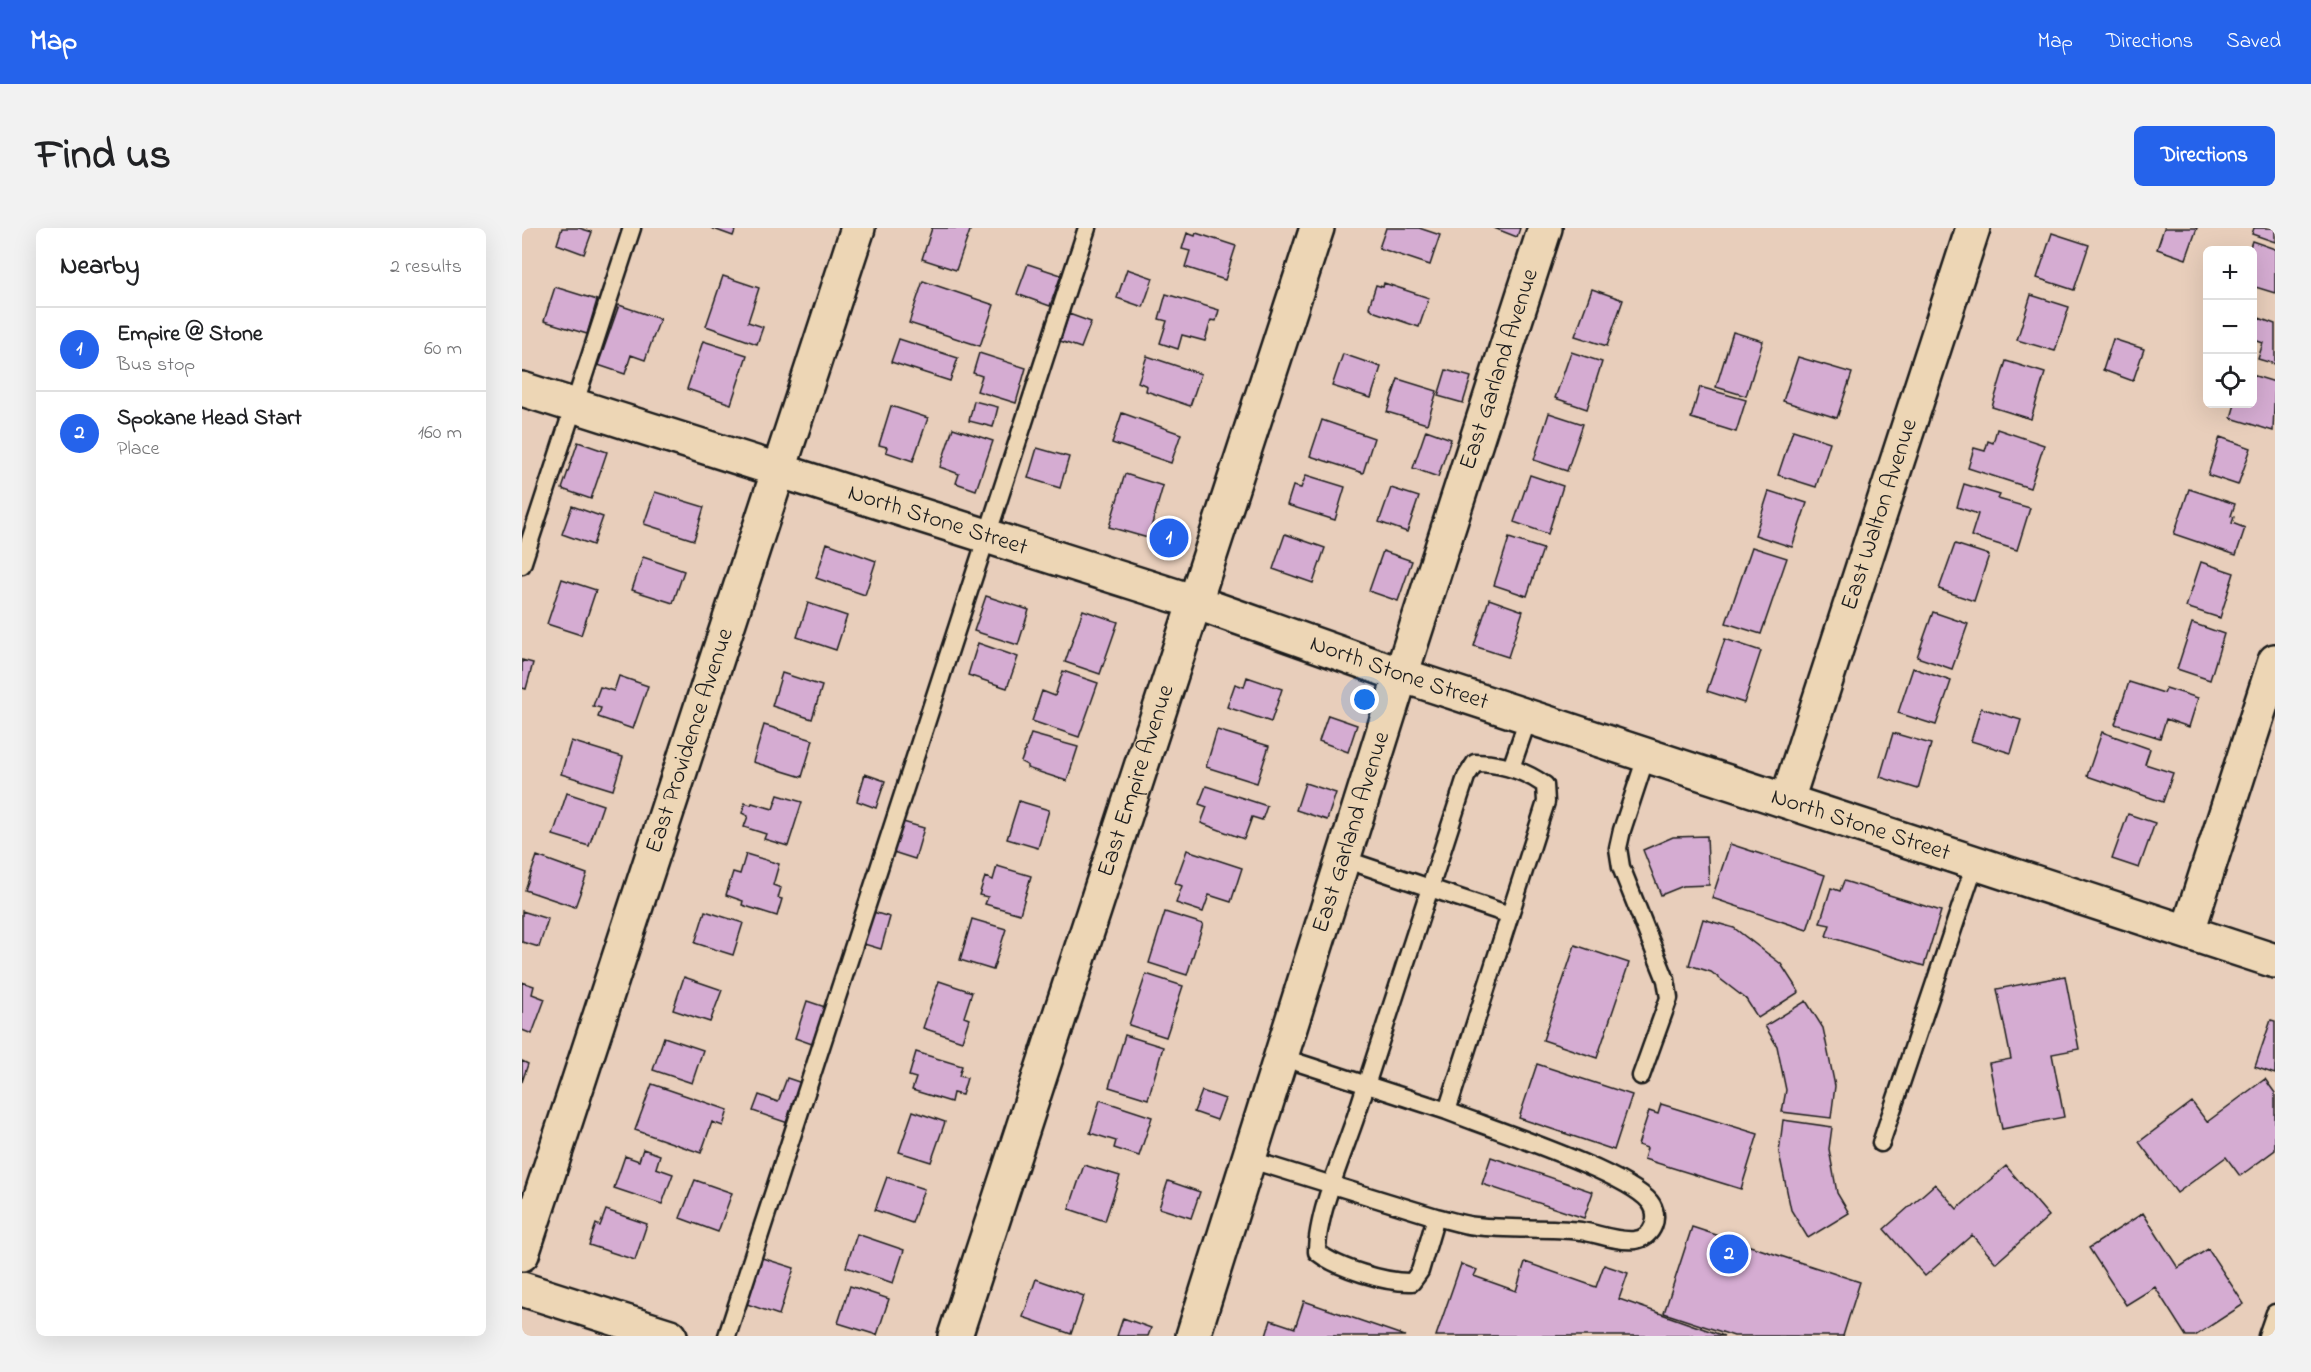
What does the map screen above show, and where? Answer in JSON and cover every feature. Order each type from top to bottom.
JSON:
[{"type":"street","name":"East Providence Avenue","points":[[522,1254],[858,228]]},
{"type":"street","name":"East Empire Avenue","points":[[955,1336],[1317,228]]},
{"type":"street","name":"East Garland Avenue","points":[[1193,1336],[1401,675],[1545,228]]},
{"type":"street","name":"East Walton Avenue","points":[[1787,800],[1973,228]]},
{"type":"street","name":"North Stone Street","points":[[522,389],[1195,602],[1401,675],[1976,861],[2275,961]]},
{"type":"street","points":[[2188,931],[2275,661]]},
{"type":"street","points":[[522,1289],[668,1336]]},
{"type":"lane","points":[[522,565],[632,228]]},
{"type":"lane","points":[[727,1336],[1087,228]]},
{"type":"lane","points":[[1511,768],[1529,716]]},
{"type":"lane","points":[[1641,1076],[1669,998],[1666,981],[1621,867],[1618,848],[1647,754]]},
{"type":"lane","points":[[1436,1217],[1420,1270],[1412,1282],[1398,1283],[1328,1261],[1317,1252],[1317,1235],[1466,777],[1475,763],[1488,763],[1533,776],[1545,785],[1546,802],[1447,1111]]},
{"type":"lane","points":[[1344,858],[1510,915]]},
{"type":"lane","points":[[1881,1143],[1976,861]]},
{"type":"lane","points":[[1248,1159],[1436,1217],[1474,1226],[1581,1231],[1624,1240],[1643,1237],[1648,1234],[1654,1224],[1655,1214],[1651,1203],[1640,1193],[1600,1171],[1447,1111],[1281,1057]]},
{"type":"lane","points":[[2267,1336],[2275,1313]]},
{"type":"building","points":[[562,228],[579,228],[592,232],[584,254],[557,244]]},
{"type":"building","points":[[711,228],[736,228],[733,236]]},
{"type":"building","points":[[932,228],[971,228],[956,270],[922,259]]},
{"type":"building","points":[[1386,228],[1419,228],[1440,235],[1430,265],[1379,248]]},
{"type":"building","points":[[1494,228],[1520,228],[1517,237]]},
{"type":"building","points":[[2164,228],[2197,228],[2186,259],[2157,249]]},
{"type":"building","points":[[2254,228],[2275,228],[2275,242],[2252,234]]},
{"type":"building","points":[[1187,233],[1195,236],[1196,233],[1236,246],[1225,280],[1185,267],[1190,251],[1182,249]]},
{"type":"building","points":[[2052,233],[2089,245],[2074,290],[2037,278]]},
{"type":"building","points":[[2252,241],[2275,249],[2275,293],[2257,288],[2257,246],[2250,246]]},
{"type":"building","points":[[1028,264],[1061,275],[1050,306],[1017,294]]},
{"type":"building","points":[[1127,269],[1153,278],[1143,307],[1117,298]]},
{"type":"building","points":[[723,276],[759,288],[748,322],[763,327],[757,344],[706,326]]},
{"type":"building","points":[[923,281],[994,305],[980,346],[909,323]]},
{"type":"building","points":[[1384,283],[1429,298],[1419,327],[1375,312],[1369,307],[1376,285],[1383,287]]},
{"type":"building","points":[[555,287],[597,300],[587,334],[544,321]]},
{"type":"building","points":[[1592,289],[1623,300],[1607,346],[1575,336]]},
{"type":"building","points":[[1166,294],[1219,310],[1216,321],[1211,320],[1205,341],[1182,335],[1178,349],[1160,343],[1167,321],[1159,319]]},
{"type":"building","points":[[2031,295],[2069,307],[2055,351],[2017,340]]},
{"type":"building","points":[[619,305],[660,319],[645,360],[631,355],[625,374],[598,365]]},
{"type":"building","points":[[1069,314],[1091,322],[1081,348],[1060,341]]},
{"type":"building","points":[[2259,318],[2275,324],[2275,364],[2258,359],[2263,343],[2257,341]]},
{"type":"building","points":[[1733,332],[1763,341],[1746,396],[1716,387]]},
{"type":"building","points":[[899,339],[958,358],[950,381],[891,362]]},
{"type":"building","points":[[2113,339],[2144,349],[2133,381],[2103,370]]},
{"type":"building","points":[[703,341],[747,355],[731,404],[687,389]]},
{"type":"building","points":[[1571,352],[1602,362],[1587,409],[1555,398]]},
{"type":"building","points":[[979,353],[1026,368],[1016,403],[977,391],[982,376],[973,373]]},
{"type":"building","points":[[1343,354],[1381,367],[1371,398],[1332,386]]},
{"type":"building","points":[[1147,356],[1201,374],[1190,406],[1146,391],[1147,386],[1138,382]]},
{"type":"building","points":[[1798,357],[1852,373],[1837,418],[1783,401]]},
{"type":"building","points":[[2006,361],[2045,373],[2031,419],[1992,407]]},
{"type":"building","points":[[1446,370],[1471,377],[1463,403],[1438,396]]},
{"type":"building","points":[[2257,377],[2275,382],[2273,431],[2231,418],[2234,408],[2257,408]]},
{"type":"building","points":[[1398,379],[1437,391],[1427,424],[1387,412]]},
{"type":"building","points":[[1700,387],[1746,400],[1736,432],[1691,418]]},
{"type":"building","points":[[974,401],[998,407],[993,427],[969,421]]},
{"type":"building","points":[[891,406],[928,418],[913,461],[886,452],[887,447],[879,445]]},
{"type":"building","points":[[1122,413],[1181,434],[1171,463],[1112,443]]},
{"type":"building","points":[[1549,413],[1583,424],[1567,471],[1534,460]]},
{"type":"building","points":[[1322,420],[1374,438],[1363,473],[1310,456]]},
{"type":"building","points":[[953,428],[993,441],[976,490],[956,483],[959,474],[940,467]]},
{"type":"building","points":[[1997,429],[2044,445],[2030,488],[1968,468],[1974,448],[1985,451],[1988,441],[1993,443]]},
{"type":"building","points":[[1426,430],[1451,439],[1438,477],[1413,468]]},
{"type":"building","points":[[1793,430],[1830,442],[1816,487],[1778,475]]},
{"type":"building","points":[[2220,437],[2251,448],[2238,485],[2208,475]]},
{"type":"building","points":[[578,442],[607,452],[591,499],[562,489]]},
{"type":"building","points":[[1037,448],[1069,457],[1060,488],[1028,478]]},
{"type":"building","points":[[1125,474],[1163,486],[1148,538],[1109,527]]},
{"type":"building","points":[[1306,475],[1345,487],[1335,520],[1287,505],[1293,486],[1301,488]]},
{"type":"building","points":[[1530,475],[1563,486],[1548,534],[1514,522]]},
{"type":"building","points":[[1964,484],[2000,495],[1998,499],[2030,508],[2017,550],[1971,536],[1978,514],[1957,507]]},
{"type":"building","points":[[1391,488],[1419,497],[1407,532],[1379,522]]},
{"type":"building","points":[[2189,489],[2235,504],[2231,516],[2234,517],[2232,523],[2245,528],[2236,555],[2174,534]]},
{"type":"building","points":[[1769,491],[1807,503],[1792,547],[1755,535]]},
{"type":"building","points":[[655,492],[704,507],[694,540],[644,524]]},
{"type":"building","points":[[572,506],[603,517],[593,545],[562,534]]},
{"type":"building","points":[[1285,534],[1325,548],[1313,583],[1273,569]]},
{"type":"building","points":[[1509,538],[1543,549],[1527,596],[1494,585]]},
{"type":"building","points":[[827,543],[876,561],[865,595],[816,578]]},
{"type":"building","points":[[1955,544],[1989,555],[1974,601],[1939,589]]},
{"type":"building","points":[[1752,547],[1787,558],[1761,634],[1726,623]]},
{"type":"building","points":[[1383,551],[1412,561],[1398,601],[1369,591]]},
{"type":"building","points":[[643,557],[684,571],[673,603],[632,590]]},
{"type":"building","points":[[2201,562],[2234,573],[2220,618],[2186,607]]},
{"type":"building","points":[[562,579],[596,590],[581,635],[547,624]]},
{"type":"building","points":[[986,596],[1029,610],[1018,645],[974,631]]},
{"type":"building","points":[[1489,599],[1523,611],[1508,657],[1474,646]]},
{"type":"building","points":[[808,603],[847,616],[836,650],[797,637]]},
{"type":"building","points":[[1083,610],[1118,622],[1100,674],[1065,662]]},
{"type":"building","points":[[1933,612],[1968,624],[1952,669],[1917,657]]},
{"type":"building","points":[[2192,623],[2224,634],[2210,680],[2177,669]]},
{"type":"building","points":[[1725,639],[1761,651],[1744,703],[1707,691]]},
{"type":"building","points":[[978,643],[1018,657],[1007,688],[968,675]]},
{"type":"building","points":[[522,660],[533,663],[526,689],[522,688]]},
{"type":"building","points":[[1913,668],[1951,681],[1936,725],[1898,713]]},
{"type":"building","points":[[1063,671],[1098,683],[1079,737],[1032,721],[1042,691],[1055,696]]},
{"type":"building","points":[[782,673],[822,686],[812,719],[772,706]]},
{"type":"building","points":[[619,676],[648,686],[633,729],[598,717],[601,708],[593,706],[600,687],[614,691]]},
{"type":"building","points":[[1247,677],[1282,689],[1271,722],[1227,707],[1235,684],[1244,687]]},
{"type":"building","points":[[2129,682],[2164,693],[2166,688],[2198,698],[2189,727],[2166,719],[2160,738],[2115,724]]},
{"type":"building","points":[[1981,708],[2021,720],[2011,753],[1971,741]]},
{"type":"building","points":[[1328,715],[1357,725],[1348,752],[1319,741]]},
{"type":"building","points":[[764,725],[813,740],[802,777],[753,762]]},
{"type":"building","points":[[1217,730],[1269,746],[1257,783],[1206,767]]},
{"type":"building","points":[[2102,732],[2150,749],[2145,764],[2173,773],[2163,802],[2087,776]]},
{"type":"building","points":[[1893,733],[1931,744],[1918,789],[1880,777]]},
{"type":"building","points":[[1031,734],[1078,747],[1067,781],[1027,768],[1027,765],[1021,762]]},
{"type":"building","points":[[571,741],[623,757],[613,790],[561,774]]},
{"type":"building","points":[[865,774],[885,781],[876,808],[857,801]]},
{"type":"building","points":[[1305,783],[1336,793],[1327,820],[1296,810]]},
{"type":"building","points":[[1206,786],[1267,806],[1262,820],[1252,817],[1244,839],[1201,823],[1207,807],[1199,804]]},
{"type":"building","points":[[567,793],[603,805],[589,846],[553,835]]},
{"type":"building","points":[[778,795],[802,802],[788,846],[764,839],[766,834],[744,827],[748,816],[742,813],[745,803],[773,809]]},
{"type":"building","points":[[1019,801],[1049,810],[1038,848],[1007,839]]},
{"type":"building","points":[[2128,814],[2155,823],[2139,868],[2112,859]]},
{"type":"building","points":[[903,822],[924,828],[915,859],[893,852]]},
{"type":"building","points":[[1707,836],[1709,885],[1683,886],[1661,895],[1643,850],[1673,837]]},
{"type":"building","points":[[1730,844],[1825,875],[1807,930],[1712,898]]},
{"type":"building","points":[[1187,850],[1242,868],[1231,902],[1209,895],[1203,912],[1176,903],[1182,886],[1175,883]]},
{"type":"building","points":[[746,854],[779,864],[773,885],[781,888],[778,898],[782,899],[777,916],[742,905],[743,901],[726,895],[733,872],[740,874]]},
{"type":"building","points":[[537,856],[587,874],[575,907],[525,890]]},
{"type":"building","points":[[997,866],[1031,876],[1020,914],[985,904],[988,897],[979,895],[985,877],[993,880]]},
{"type":"building","points":[[1844,881],[1941,911],[1924,966],[1826,936],[1830,925],[1820,923],[1831,888],[1840,891]]},
{"type":"building","points":[[522,911],[548,919],[539,947],[522,942]]},
{"type":"building","points":[[705,911],[743,923],[733,955],[695,943]]},
{"type":"building","points":[[873,912],[890,917],[881,949],[864,944]]},
{"type":"building","points":[[1165,912],[1203,924],[1187,975],[1149,963]]},
{"type":"building","points":[[972,919],[1006,929],[993,970],[960,960]]},
{"type":"building","points":[[1703,919],[1734,928],[1781,964],[1799,992],[1758,1018],[1746,999],[1711,972],[1689,965]]},
{"type":"building","points":[[1575,945],[1629,963],[1597,1058],[1543,1040]]},
{"type":"building","points":[[1146,974],[1183,986],[1166,1037],[1129,1025]]},
{"type":"building","points":[[2065,976],[2079,1049],[2052,1054],[2064,1117],[2002,1129],[1989,1063],[2011,1059],[1997,989]]},
{"type":"building","points":[[684,977],[722,990],[710,1022],[673,1010]]},
{"type":"building","points":[[939,981],[972,992],[964,1017],[969,1019],[962,1041],[923,1028]]},
{"type":"building","points":[[522,982],[534,986],[532,994],[545,999],[532,1034],[522,1030]]},
{"type":"building","points":[[807,1001],[825,1007],[812,1044],[795,1038]]},
{"type":"building","points":[[1806,1001],[1823,1028],[1835,1086],[1831,1118],[1782,1112],[1786,1090],[1777,1046],[1765,1026]]},
{"type":"building","points":[[2271,1020],[2275,1021],[2275,1074],[2255,1067]]},
{"type":"building","points":[[1125,1035],[1163,1047],[1148,1099],[1109,1087]]},
{"type":"building","points":[[664,1037],[703,1050],[692,1083],[653,1070]]},
{"type":"building","points":[[916,1052],[962,1066],[959,1076],[967,1078],[962,1095],[953,1093],[951,1102],[912,1090],[916,1078],[909,1076]]},
{"type":"building","points":[[522,1061],[528,1064],[522,1082]]},
{"type":"building","points":[[1537,1064],[1632,1095],[1614,1150],[1519,1118]]},
{"type":"building","points":[[787,1078],[802,1083],[788,1123],[753,1111],[759,1095],[778,1102]]},
{"type":"building","points":[[2265,1079],[2275,1093],[2275,1150],[2240,1176],[2226,1157],[2177,1193],[2139,1142],[2192,1102],[2207,1122]]},
{"type":"building","points":[[652,1084],[728,1110],[723,1126],[712,1122],[701,1153],[635,1130]]},
{"type":"building","points":[[1202,1091],[1225,1099],[1217,1120],[1194,1112]]},
{"type":"building","points":[[1100,1100],[1152,1117],[1139,1156],[1114,1148],[1116,1141],[1090,1133]]},
{"type":"building","points":[[1661,1104],[1758,1134],[1741,1189],[1644,1159],[1647,1148],[1638,1145],[1649,1111],[1658,1114]]},
{"type":"building","points":[[913,1111],[945,1122],[931,1162],[899,1152]]},
{"type":"building","points":[[1783,1120],[1832,1127],[1829,1149],[1837,1193],[1849,1213],[1808,1238],[1791,1210],[1779,1153]]},
{"type":"building","points":[[643,1149],[660,1155],[656,1168],[673,1174],[662,1204],[614,1188],[625,1156],[639,1161]]},
{"type":"building","points":[[1491,1157],[1593,1192],[1584,1218],[1482,1184]]},
{"type":"building","points":[[1084,1165],[1120,1176],[1105,1221],[1069,1209]]},
{"type":"building","points":[[2006,1166],[2049,1216],[1996,1263],[1972,1235],[1925,1276],[1884,1229],[1935,1184],[1957,1209]]},
{"type":"building","points":[[887,1177],[924,1189],[912,1223],[875,1210]]},
{"type":"building","points":[[695,1180],[732,1193],[718,1232],[680,1218]]},
{"type":"building","points":[[1168,1181],[1200,1192],[1191,1218],[1159,1208]]},
{"type":"building","points":[[606,1210],[647,1224],[635,1260],[589,1245],[596,1224],[600,1226]]},
{"type":"building","points":[[2143,1213],[2178,1268],[2208,1249],[2244,1304],[2195,1336],[2186,1336],[2155,1287],[2126,1305],[2089,1248]]},
{"type":"building","points":[[1692,1227],[1860,1282],[1843,1336],[1734,1336],[1664,1313]]},
{"type":"building","points":[[857,1234],[904,1250],[893,1283],[846,1267]]},
{"type":"building","points":[[762,1258],[794,1268],[779,1315],[747,1304]]},
{"type":"building","points":[[1525,1262],[1596,1287],[1604,1265],[1628,1273],[1619,1299],[1724,1336],[1436,1336],[1461,1264],[1477,1270],[1474,1276],[1516,1291]]},
{"type":"building","points":[[1036,1279],[1084,1296],[1071,1334],[1023,1317]]},
{"type":"building","points":[[850,1286],[889,1299],[877,1335],[838,1323]]},
{"type":"building","points":[[1304,1301],[1405,1336],[1266,1336],[1271,1320],[1295,1328]]},
{"type":"building","points":[[1123,1318],[1151,1328],[1148,1336],[1117,1336]]},
{"type":"place","name":"Empire @ Stone","points":[[1169,538]]},
{"type":"place","name":"Spokane Head Start","points":[[1729,1254]]}]
